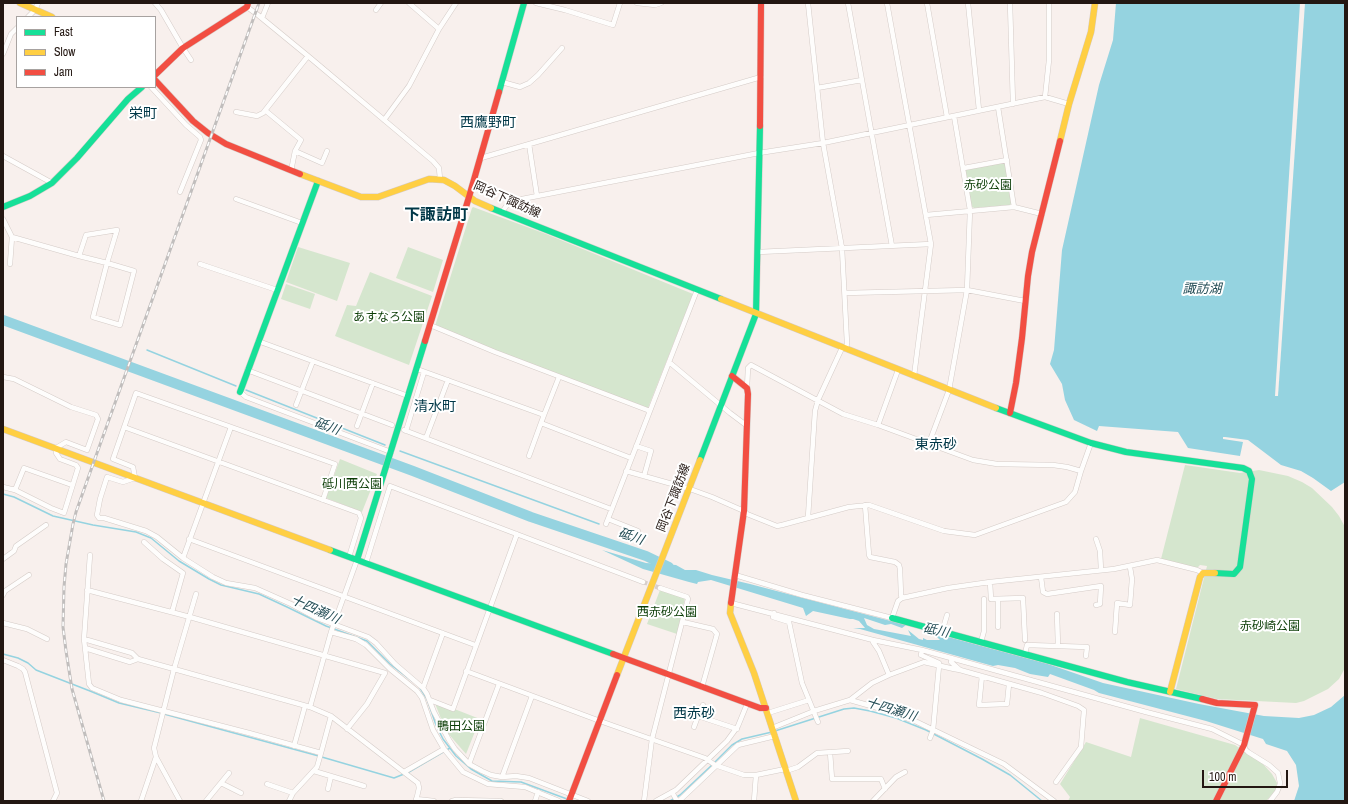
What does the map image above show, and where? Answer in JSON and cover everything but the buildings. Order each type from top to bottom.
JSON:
[{"type":"street","points":[[20,3],[50,16]]},
{"type":"street","points":[[29,16],[35,10],[38,3]]},
{"type":"street","points":[[155,3],[161,10],[182,48],[191,60]]},
{"type":"street","points":[[262,18],[268,3]]},
{"type":"street","points":[[376,10],[381,3]]},
{"type":"street","points":[[409,3],[439,29]]},
{"type":"street","points":[[384,120],[409,86],[439,29],[456,3]]},
{"type":"street","points":[[294,746],[308,706],[330,632],[357,560],[417,369],[481,158],[524,3]]},
{"type":"street","points":[[536,3],[565,10],[613,25],[620,3]]},
{"type":"street","points":[[637,3],[655,5],[662,3]]},
{"type":"street","name":"岡谷下諏訪線","points":[[571,797],[756,314],[761,3]]},
{"type":"street","points":[[808,3],[823,142],[842,248],[847,343],[818,400],[815,411],[808,517]]},
{"type":"street","points":[[848,3],[892,246]]},
{"type":"street","points":[[887,3],[931,244],[914,376]]},
{"type":"street","points":[[927,3],[948,117]]},
{"type":"street","points":[[968,3],[979,110]]},
{"type":"street","points":[[1010,3],[1013,104]]},
{"type":"street","points":[[1045,97],[1049,60],[1049,3]]},
{"type":"street","points":[[1010,413],[1016,383],[1032,252],[1070,104],[1091,32],[1095,3]]},
{"type":"street","points":[[156,74],[182,48],[248,5],[433,161],[439,168],[440,179],[429,180],[378,197],[361,197],[291,171],[226,144],[208,133],[193,121],[156,81]]},
{"type":"street","points":[[3,54],[11,34],[16,29]]},
{"type":"street","points":[[502,82],[520,87],[529,84],[562,48]]},
{"type":"street","points":[[236,112],[258,116],[266,111],[308,56]]},
{"type":"street","points":[[481,158],[760,77]]},
{"type":"street","points":[[817,88],[862,80]]},
{"type":"street","points":[[3,207],[30,196],[52,183],[77,158],[128,99],[141,88]]},
{"type":"street","points":[[152,88],[186,125],[200,137],[201,140],[180,192]]},
{"type":"street","points":[[502,212],[507,205],[522,199],[823,142],[1045,97],[1070,104]]},
{"type":"street","points":[[998,107],[1014,207]]},
{"type":"street","points":[[266,111],[301,140],[295,152],[291,171]]},
{"type":"street","points":[[928,443],[949,390],[967,290],[970,210],[954,116]]},
{"type":"street","points":[[529,144],[537,196]]},
{"type":"street","points":[[295,152],[322,163],[327,151]]},
{"type":"street","points":[[3,156],[52,183]]},
{"type":"street","points":[[964,168],[1007,160]]},
{"type":"street","name":"岡谷下諏訪線","points":[[440,179],[455,186],[475,201],[756,314]]},
{"type":"street","points":[[318,181],[240,392],[246,397],[390,453]]},
{"type":"street","points":[[236,199],[302,223]]},
{"type":"street","points":[[926,215],[1014,207],[1042,214]]},
{"type":"street","points":[[3,219],[12,237],[10,264]]},
{"type":"street","points":[[12,237],[79,256],[107,263],[134,271],[120,325],[93,317],[107,263],[117,230],[86,235],[79,256]]},
{"type":"street","points":[[758,252],[931,244]]},
{"type":"street","points":[[200,264],[277,290]]},
{"type":"street","points":[[638,531],[607,521],[697,290]]},
{"type":"street","points":[[845,293],[967,290],[1025,301]]},
{"type":"street","points":[[756,314],[949,390],[1091,443],[1126,452],[1243,468],[1249,471],[1252,479],[1240,567],[1237,572],[1231,574],[1209,572],[1203,573],[1197,570],[1158,560],[1130,567],[990,582],[948,588],[902,598],[898,601],[892,618]]},
{"type":"street","points":[[430,325],[559,377],[650,411]]},
{"type":"street","points":[[258,341],[408,396]]},
{"type":"street","points":[[296,405],[313,361]]},
{"type":"street","points":[[669,362],[746,425]]},
{"type":"street","points":[[796,801],[754,673],[730,613],[744,511],[748,368],[751,365],[843,414],[878,425],[973,460],[997,464],[1053,465],[1081,471]]},
{"type":"street","points":[[417,369],[544,415]]},
{"type":"street","points":[[248,370],[392,425]]},
{"type":"street","points":[[878,425],[898,370]]},
{"type":"street","points":[[424,372],[405,430],[611,509]]},
{"type":"street","points":[[3,376],[14,379],[71,407],[96,415],[98,419],[87,450],[66,442],[56,448]]},
{"type":"street","points":[[732,376],[747,388]]},
{"type":"street","points":[[529,456],[559,377]]},
{"type":"street","points":[[426,438],[448,380]]},
{"type":"street","points":[[357,426],[373,383]]},
{"type":"street","points":[[135,478],[133,467],[113,459],[136,393],[335,464],[323,500]]},
{"type":"street","points":[[541,423],[631,458]]},
{"type":"street","points":[[124,427],[359,514],[361,518],[349,557]]},
{"type":"street","points":[[183,558],[231,427]]},
{"type":"street","points":[[3,429],[767,711],[809,700]]},
{"type":"street","points":[[626,471],[690,489],[712,497],[776,526],[848,507],[865,505],[873,506],[944,531],[975,535],[1066,502],[1075,492],[1091,443]]},
{"type":"street","points":[[636,446],[651,451],[644,476]]},
{"type":"street","points":[[3,487],[15,490],[64,513],[78,468],[76,465],[60,459],[56,453],[56,448]]},
{"type":"street","points":[[15,490],[24,468],[72,485]]},
{"type":"street","points":[[135,478],[123,482],[107,477],[100,499],[97,515],[99,518],[104,518],[146,531],[157,537],[183,558],[212,577],[226,583],[255,588],[333,625],[368,637],[395,664],[423,688],[430,700],[444,749],[463,772],[480,781],[494,785],[525,787],[559,801]]},
{"type":"street","points":[[366,563],[390,486],[643,582]]},
{"type":"street","points":[[865,505],[869,555],[870,557],[894,562],[899,565],[902,598]]},
{"type":"street","points":[[3,559],[14,551],[16,546],[46,525]]},
{"type":"street","points":[[430,700],[453,709],[475,645],[517,534]]},
{"type":"street","points":[[1096,539],[1100,551],[1101,570]]},
{"type":"street","points":[[189,540],[475,645]]},
{"type":"street","points":[[144,542],[183,573],[172,612]]},
{"type":"street","points":[[90,555],[84,639],[89,684],[92,688],[121,700],[322,753]]},
{"type":"street","points":[[1115,632],[1117,603],[1130,605],[1132,579],[1130,567]]},
{"type":"street","points":[[1170,692],[1200,576],[1203,573]]},
{"type":"street","points":[[4,591],[29,575]]},
{"type":"street","points":[[735,577],[1127,682],[1217,703],[1255,705],[1245,742],[1216,801]]},
{"type":"street","points":[[1041,577],[1043,592],[1047,594],[1101,586],[1100,604],[1096,605]]},
{"type":"street","points":[[990,582],[991,599],[1023,598],[1025,640]]},
{"type":"street","points":[[644,801],[652,739],[688,599],[687,597],[660,588]]},
{"type":"street","points":[[87,590],[190,617],[385,673],[367,704],[347,729]]},
{"type":"street","points":[[180,801],[156,757],[154,748],[174,669],[196,594]]},
{"type":"street","points":[[998,598],[998,627]]},
{"type":"street","points":[[981,642],[984,631],[984,599]]},
{"type":"street","points":[[731,601],[873,640],[922,650],[1212,729],[1245,742]]},
{"type":"street","points":[[774,614],[773,617],[789,622],[802,682],[817,721]]},
{"type":"street","points":[[1056,614],[1058,646]]},
{"type":"street","points":[[942,632],[947,615]]},
{"type":"street","points":[[683,622],[713,629],[717,634],[702,687]]},
{"type":"street","points":[[3,623],[27,629],[47,639]]},
{"type":"street","points":[[330,632],[356,640],[366,645],[390,669],[417,691],[437,727],[469,764],[482,772],[502,777],[516,776],[529,778],[571,797],[588,801]]},
{"type":"street","points":[[423,688],[443,633]]},
{"type":"street","points":[[84,639],[132,653],[138,659],[308,706],[331,716],[418,783],[419,788],[416,800],[434,801]]},
{"type":"street","points":[[873,640],[888,675]]},
{"type":"street","points":[[1025,654],[1027,645],[1058,646],[1087,647],[1086,656]]},
{"type":"street","points":[[85,648],[130,662],[138,659]]},
{"type":"street","points":[[922,650],[921,655],[938,663],[939,666],[933,730],[930,737]]},
{"type":"street","points":[[952,658],[951,662],[960,670]]},
{"type":"street","points":[[3,660],[24,669],[57,793],[53,801]]},
{"type":"street","points":[[772,728],[850,700],[872,683],[888,675],[924,662],[960,670],[1009,684],[1078,706],[1084,710],[1081,747],[1056,782]]},
{"type":"street","points":[[466,671],[705,758],[715,765],[744,774],[756,775],[798,767],[817,753],[848,752]]},
{"type":"street","points":[[982,676],[979,705],[1006,704],[1009,684]]},
{"type":"street","points":[[469,764],[499,684]]},
{"type":"street","points":[[502,777],[532,696]]},
{"type":"street","points":[[850,700],[885,710],[917,722],[1004,764],[1054,801]]},
{"type":"street","points":[[656,801],[672,793],[727,741],[737,729],[747,704]]},
{"type":"street","points":[[694,727],[703,705]]},
{"type":"street","points":[[290,801],[293,793],[317,767],[331,716]]},
{"type":"street","points":[[698,716],[737,729]]},
{"type":"street","points":[[672,793],[678,801],[738,745],[775,736]]},
{"type":"street","points":[[1245,742],[1245,749],[1248,752],[1273,768],[1278,773],[1280,783],[1279,787],[1270,801]]},
{"type":"street","points":[[404,772],[444,749]]},
{"type":"street","points":[[830,752],[832,779],[881,779],[885,789]]},
{"type":"street","points":[[141,801],[156,757]]},
{"type":"street","points":[[314,771],[364,786]]},
{"type":"street","points":[[873,801],[896,777],[905,772]]},
{"type":"street","points":[[206,801],[229,774]]},
{"type":"street","points":[[754,801],[756,775]]},
{"type":"street","points":[[328,789],[331,776]]},
{"type":"street","points":[[221,783],[241,793]]},
{"type":"street","points":[[267,784],[293,793]]},
{"type":"street","points":[[535,801],[538,792]]},
{"type":"street","points":[[452,801],[501,801]]},
{"type":"green space","name":"赤砂公園","points":[[1003,162],[1005,163],[1012,202],[1010,205],[974,208],[971,206],[965,170]]},
{"type":"green space","points":[[473,207],[546,234],[693,294],[648,408],[514,358],[435,326]]},
{"type":"green space","points":[[298,247],[350,263],[337,301],[286,282]]},
{"type":"green space","points":[[408,247],[443,260],[433,292],[396,278]]},
{"type":"green space","name":"あすなろ公園","points":[[370,272],[432,296],[409,365],[335,336],[347,305],[356,306]]},
{"type":"green space","points":[[286,284],[315,294],[310,309],[281,299]]},
{"type":"green space","name":"砥川西公園","points":[[340,459],[377,474],[362,512],[326,498]]},
{"type":"green space","name":"赤砂崎公園","points":[[1185,465],[1240,473],[1259,470],[1288,476],[1312,488],[1332,507],[1339,516],[1345,527],[1345,668],[1339,679],[1328,689],[1304,701],[1296,703],[1217,699],[1176,689],[1207,566],[1200,565],[1197,568],[1161,559]]},
{"type":"green space","name":"西赤砂公園","points":[[660,590],[685,598],[677,634],[647,624]]},
{"type":"green space","name":"鴨田公園","points":[[434,701],[480,719],[466,754],[446,731]]},
{"type":"green space","points":[[1140,718],[1235,745],[1263,764],[1272,774],[1277,783],[1276,790],[1266,801],[1068,801],[1070,797],[1060,784],[1086,742],[1131,757]]},
{"type":"water","name":"諏訪湖","points":[[1116,3],[1345,3],[1345,482],[1331,491],[1301,471],[1281,465],[1248,440],[1223,437],[1223,439],[1243,442],[1240,456],[1188,448],[1178,432],[1099,426],[1097,431],[1074,420],[1065,400],[1062,384],[1050,364],[1054,350],[1062,250],[1099,85],[1113,40]]},
{"type":"water","points":[[602,550],[646,563],[676,565],[685,570],[696,570],[906,625],[902,628],[891,624],[885,625],[864,618],[867,625],[874,629],[911,636],[908,630],[919,639],[923,640],[923,638],[927,640],[940,640],[936,636],[941,635],[1048,664],[1103,683],[1199,704],[1264,716],[1299,718],[1314,715],[1331,707],[1345,695],[1345,801],[1294,801],[1299,786],[1296,765],[1287,751],[1266,744],[1263,739],[1206,721],[1099,693],[1050,674],[1048,677],[1030,674],[1015,668],[998,665],[993,666],[853,628],[865,628],[859,621],[853,619],[813,611],[806,616],[803,608],[711,580],[698,582],[697,584],[643,569]]},
{"type":"pier","points":[[1300,3],[1305,3],[1278,396],[1275,396]]},
{"type":"waterway","name":"砥川","points":[[3,320],[413,471],[531,517],[646,556],[669,567]]},
{"type":"waterway","points":[[147,350],[236,386]]},
{"type":"waterway","points":[[246,390],[385,445]]},
{"type":"waterway","points":[[400,451],[599,524]]},
{"type":"waterway","name":"十四瀬川","points":[[3,494],[14,497],[53,516],[93,525],[136,532],[151,538],[179,561],[221,585],[259,594],[326,626],[367,641],[390,664],[412,681]]},
{"type":"waterway","points":[[3,654],[18,658],[28,663],[36,670],[119,703],[161,713]]},
{"type":"waterway","name":"十四瀬川","points":[[420,688],[427,699],[436,725],[443,739],[456,756],[471,769],[492,781],[521,782],[567,799]]},
{"type":"waterway","name":"十四瀬川","points":[[775,731],[844,709],[854,708],[870,711],[896,718],[926,730],[982,759],[1010,775],[1042,801]]},
{"type":"waterway","points":[[164,714],[394,778],[409,772],[450,748]]},
{"type":"waterway","name":"十四瀬川","points":[[715,762],[732,745],[742,739],[772,732]]},
{"type":"waterway","name":"十四瀬川","points":[[670,801],[680,795],[712,765]]},
{"type":"tunnel","points":[[643,582],[660,588]]},
{"type":"railway","points":[[104,801],[72,689],[63,627],[66,564],[73,524],[97,453],[259,3]]},
{"type":"traffic: fast","points":[[499,92],[524,3]]},
{"type":"traffic: fast","points":[[3,207],[30,196],[52,183],[77,158],[128,99],[141,88]]},
{"type":"traffic: fast","points":[[700,460],[756,314],[760,126]]},
{"type":"traffic: fast","points":[[240,392],[318,181]]},
{"type":"traffic: fast","points":[[491,208],[721,299]]},
{"type":"traffic: fast","points":[[357,560],[425,341]]},
{"type":"traffic: fast","points":[[996,408],[1091,443],[1126,452],[1243,468],[1249,471],[1252,479],[1240,567],[1234,574],[1215,573]]},
{"type":"traffic: fast","points":[[330,550],[613,654]]},
{"type":"traffic: fast","points":[[892,618],[1127,682],[1202,699]]},
{"type":"traffic: slow","points":[[20,3],[50,16]]},
{"type":"traffic: slow","points":[[1060,141],[1069,104],[1091,32],[1095,3]]},
{"type":"traffic: slow","points":[[300,174],[361,197],[378,197],[429,179],[444,180],[455,186],[475,201],[491,208]]},
{"type":"traffic: slow","points":[[721,299],[996,408]]},
{"type":"traffic: slow","points":[[3,429],[330,550]]},
{"type":"traffic: slow","points":[[617,675],[700,460]]},
{"type":"traffic: slow","points":[[1170,692],[1200,577],[1203,573],[1215,573]]},
{"type":"traffic: slow","points":[[731,603],[730,613],[754,673],[796,801]]},
{"type":"traffic: jam","points":[[156,74],[183,48],[247,7],[248,3]]},
{"type":"traffic: jam","points":[[760,126],[761,3]]},
{"type":"traffic: jam","points":[[156,81],[193,121],[208,133],[226,144],[300,174]]},
{"type":"traffic: jam","points":[[425,341],[499,92]]},
{"type":"traffic: jam","points":[[1010,413],[1016,383],[1032,252],[1060,141]]},
{"type":"traffic: jam","points":[[731,603],[744,511],[748,394],[747,388],[732,376]]},
{"type":"traffic: jam","points":[[613,654],[760,708],[766,708]]},
{"type":"traffic: jam","points":[[569,801],[617,675]]},
{"type":"traffic: jam","points":[[1202,699],[1217,703],[1255,705],[1244,745],[1216,801]]},
{"type":"district","name":"栄町","points":[[143,114]]},
{"type":"district","name":"西鷹野町","points":[[488,123]]},
{"type":"district","name":"下諏訪町","points":[[436,216]]},
{"type":"district","name":"清水町","points":[[435,407]]},
{"type":"district","name":"東赤砂","points":[[936,445]]},
{"type":"district","name":"西赤砂","points":[[694,714]]}]
